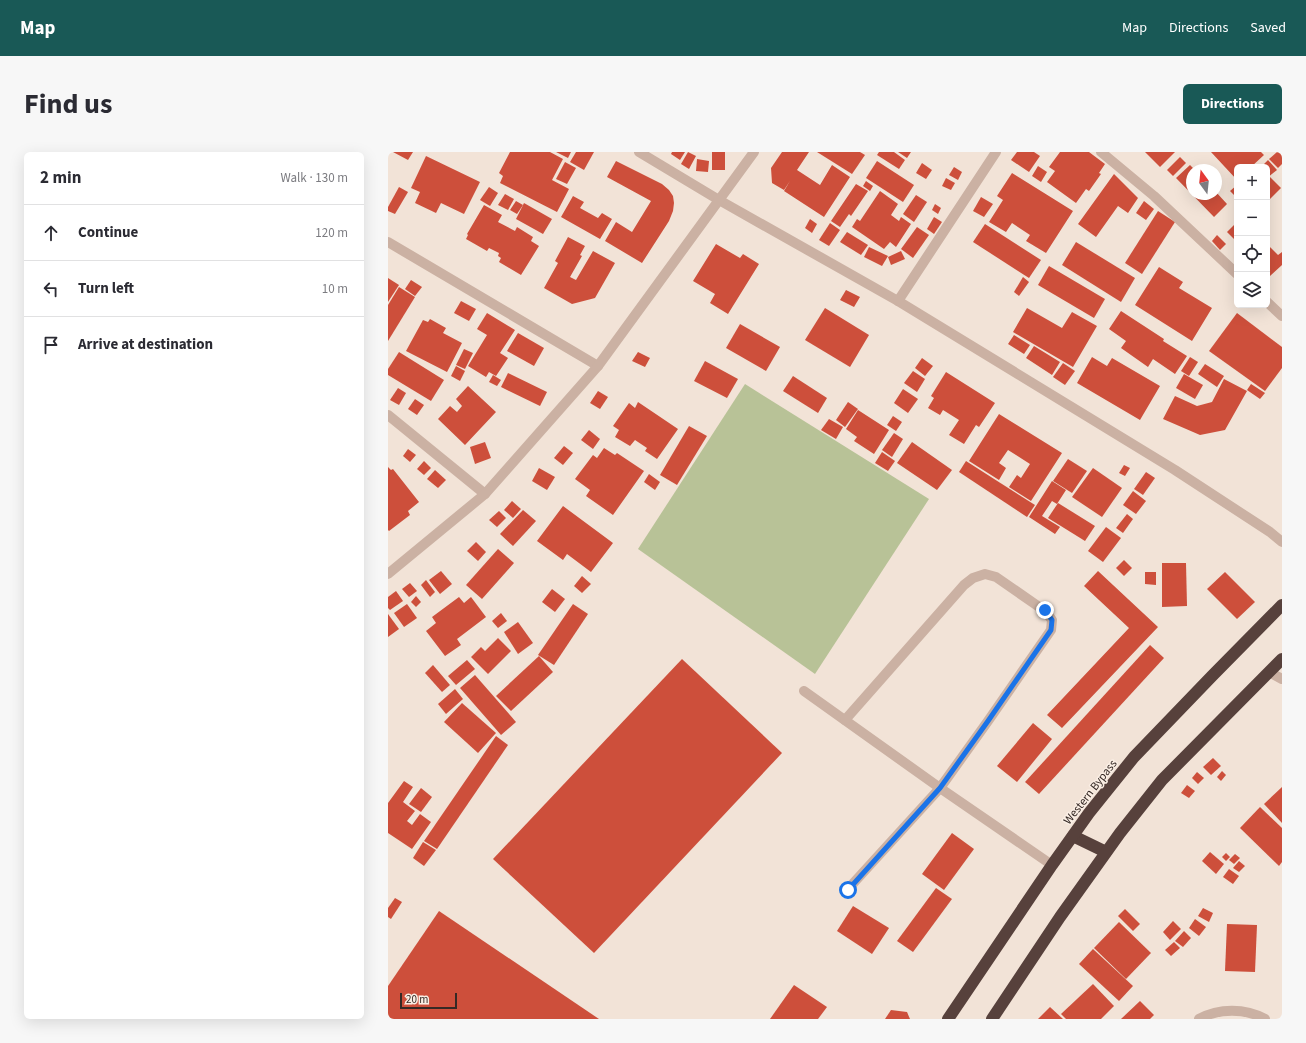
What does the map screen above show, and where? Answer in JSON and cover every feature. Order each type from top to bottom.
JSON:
[{"type":"highway","name":"Western Bypass","points":[[948,1019],[1052,865],[1089,813],[1134,757],[1282,605]]},
{"type":"highway","points":[[992,1019],[1060,917],[1106,852],[1162,780],[1282,659]]},
{"type":"highway","points":[[1073,836],[1106,852]]},
{"type":"street","points":[[639,152],[719,200],[898,301],[1175,470],[1270,532],[1282,542]]},
{"type":"street","points":[[388,574],[485,494],[598,366],[754,152]]},
{"type":"street","points":[[898,301],[996,152]]},
{"type":"street","points":[[1101,152],[1154,196],[1235,272]]},
{"type":"street","points":[[388,242],[598,366]]},
{"type":"street","points":[[1270,305],[1282,316]]},
{"type":"street","points":[[388,415],[485,494]]},
{"type":"street","points":[[845,720],[964,585],[973,578],[985,574],[996,577],[1045,610],[1052,620],[1051,630],[940,788],[848,890]]},
{"type":"street","points":[[1269,672],[1282,678]]},
{"type":"street","points":[[804,691],[940,788],[1052,865]]},
{"type":"street","points":[[1198,1019],[1207,1014],[1233,1010],[1257,1015],[1265,1019]]},
{"type":"green space","points":[[745,384],[929,499],[815,674],[638,549]]},
{"type":"building","points":[[393,152],[413,152],[408,160]]},
{"type":"building","points":[[510,152],[550,152],[563,159],[552,180],[569,189],[557,212],[500,183],[503,176],[499,173]]},
{"type":"building","points":[[556,152],[571,152],[568,158]]},
{"type":"building","points":[[576,152],[594,152],[584,170],[570,162]]},
{"type":"building","points":[[672,152],[685,152],[680,160],[671,154]]},
{"type":"building","points":[[688,152],[696,156],[689,169],[681,164]]},
{"type":"building","points":[[712,152],[725,152],[725,170],[712,170]]},
{"type":"building","points":[[782,152],[809,152],[797,170],[820,185],[832,165],[850,177],[824,217],[784,191],[790,181],[784,190],[772,183],[771,168]]},
{"type":"building","points":[[817,152],[860,152],[865,155],[852,174]]},
{"type":"building","points":[[879,152],[894,152],[905,160],[899,169],[877,155]]},
{"type":"building","points":[[898,152],[911,152],[907,158]]},
{"type":"building","points":[[1017,152],[1034,152],[1040,156],[1029,172],[1011,160]]},
{"type":"building","points":[[1060,152],[1089,152],[1105,164],[1099,173],[1101,174],[1089,191],[1086,189],[1076,203],[1047,182],[1055,171],[1049,167]]},
{"type":"building","points":[[1145,152],[1175,152],[1160,167]]},
{"type":"building","points":[[1211,152],[1261,152],[1264,155],[1254,164],[1234,164],[1234,177]]},
{"type":"building","points":[[1277,152],[1282,152],[1282,164],[1278,168],[1269,159]]},
{"type":"building","points":[[426,156],[480,182],[464,214],[441,203],[436,213],[415,203],[420,192],[411,188]]},
{"type":"building","points":[[1180,157],[1186,163],[1173,176],[1167,170]]},
{"type":"building","points":[[697,159],[709,161],[708,172],[696,171]]},
{"type":"building","points":[[1268,160],[1277,170],[1270,176],[1270,164],[1264,164]]},
{"type":"building","points":[[616,161],[662,184],[673,196],[673,211],[669,221],[642,263],[605,241],[616,222],[632,232],[651,201],[607,177]]},
{"type":"building","points":[[877,161],[914,185],[903,202],[866,178]]},
{"type":"building","points":[[565,162],[576,168],[567,184],[556,179]]},
{"type":"building","points":[[922,163],[932,170],[926,179],[916,173]]},
{"type":"building","points":[[1038,166],[1047,172],[1041,182],[1032,176]]},
{"type":"building","points":[[954,167],[962,172],[958,180],[949,175]]},
{"type":"building","points":[[1186,169],[1186,188],[1176,178]]},
{"type":"building","points":[[1012,173],[1073,211],[1046,253],[1026,241],[1030,235],[1012,223],[1006,232],[989,222],[1003,200],[997,196]]},
{"type":"building","points":[[1114,174],[1138,198],[1128,213],[1118,206],[1096,237],[1078,224]]},
{"type":"building","points":[[1270,177],[1281,188],[1270,199]]},
{"type":"building","points":[[946,178],[955,183],[951,190],[942,186]]},
{"type":"building","points":[[866,181],[873,186],[870,191],[863,186]]},
{"type":"building","points":[[856,184],[868,191],[851,216],[849,214],[840,227],[831,221]]},
{"type":"building","points":[[399,187],[408,192],[395,214],[388,211],[388,207]]},
{"type":"building","points":[[489,187],[498,193],[490,206],[480,200]]},
{"type":"building","points":[[1234,188],[1234,195],[1230,191]]},
{"type":"building","points":[[880,191],[898,204],[891,215],[899,221],[901,217],[911,224],[896,247],[890,242],[884,249],[852,227],[857,219],[860,221]]},
{"type":"building","points":[[505,194],[514,199],[508,210],[498,205]]},
{"type":"building","points":[[916,195],[927,202],[914,222],[903,214]]},
{"type":"building","points":[[573,196],[584,202],[580,208],[598,218],[602,213],[612,219],[600,239],[561,217]]},
{"type":"building","points":[[981,197],[993,204],[984,217],[973,211]]},
{"type":"building","points":[[1222,199],[1227,204],[1214,217],[1197,200],[1222,200]]},
{"type":"building","points":[[516,201],[523,205],[517,214],[510,210]]},
{"type":"building","points":[[1144,201],[1154,209],[1146,220],[1136,213]]},
{"type":"building","points":[[524,203],[552,219],[543,234],[516,219]]},
{"type":"building","points":[[935,204],[941,208],[938,214],[932,210]]},
{"type":"building","points":[[484,205],[502,215],[498,222],[515,231],[517,227],[533,237],[531,241],[539,246],[521,275],[499,262],[501,258],[498,256],[499,253],[489,248],[487,251],[466,239],[467,234]]},
{"type":"building","points":[[1158,211],[1175,222],[1142,274],[1125,263]]},
{"type":"building","points":[[934,217],[942,222],[934,234],[927,229]]},
{"type":"building","points":[[810,219],[817,224],[812,233],[805,228]]},
{"type":"building","points":[[830,223],[840,230],[829,246],[819,240]]},
{"type":"building","points":[[985,224],[1041,260],[1029,278],[973,242]]},
{"type":"building","points":[[1234,225],[1234,239],[1227,232]]},
{"type":"building","points":[[917,227],[929,235],[913,258],[901,249]]},
{"type":"building","points":[[847,232],[868,245],[861,255],[840,242]]},
{"type":"building","points":[[1217,235],[1226,244],[1220,250],[1212,241]]},
{"type":"building","points":[[568,237],[585,246],[580,255],[582,256],[570,277],[576,280],[593,251],[615,263],[595,298],[572,304],[544,288],[558,263],[555,261]]},
{"type":"building","points":[[1076,242],[1135,278],[1121,302],[1062,265]]},
{"type":"building","points":[[716,244],[740,258],[743,254],[759,264],[728,314],[710,303],[715,294],[693,281]]},
{"type":"building","points":[[869,247],[888,256],[882,266],[864,257]]},
{"type":"building","points":[[1270,247],[1278,255],[1282,252],[1282,265],[1270,276]]},
{"type":"building","points":[[901,251],[905,259],[891,265],[888,257]]},
{"type":"building","points":[[1049,266],[1105,299],[1094,318],[1038,285]]},
{"type":"building","points":[[1159,267],[1183,282],[1179,288],[1212,308],[1192,341],[1135,305]]},
{"type":"building","points":[[1023,277],[1029,282],[1019,296],[1014,292]]},
{"type":"building","points":[[388,278],[399,285],[388,302]]},
{"type":"building","points":[[411,280],[422,287],[415,296],[405,289]]},
{"type":"building","points":[[399,287],[415,297],[388,341],[388,305]]},
{"type":"building","points":[[846,290],[860,297],[854,307],[840,300]]},
{"type":"building","points":[[461,301],[476,309],[469,321],[454,313]]},
{"type":"building","points":[[825,308],[869,335],[850,367],[805,340]]},
{"type":"building","points":[[1027,308],[1062,328],[1072,312],[1097,326],[1073,367],[1013,332]]},
{"type":"building","points":[[1121,311],[1187,356],[1175,374],[1153,359],[1148,367],[1121,348],[1126,341],[1109,329]]},
{"type":"building","points":[[487,313],[515,330],[500,353],[508,358],[496,376],[489,372],[486,377],[468,366],[487,335],[477,329]]},
{"type":"building","points":[[1237,313],[1282,347],[1282,368],[1265,391],[1209,351]]},
{"type":"building","points":[[430,319],[446,328],[443,333],[462,343],[447,372],[406,351],[423,320],[428,322]]},
{"type":"building","points":[[740,324],[780,347],[766,371],[726,348]]},
{"type":"building","points":[[518,333],[544,348],[534,366],[507,351]]},
{"type":"building","points":[[1014,335],[1030,345],[1024,354],[1008,344]]},
{"type":"building","points":[[1034,346],[1060,362],[1052,375],[1026,358]]},
{"type":"building","points":[[464,349],[473,353],[465,369],[456,365]]},
{"type":"building","points":[[399,352],[444,380],[431,401],[388,375],[388,369]]},
{"type":"building","points":[[638,352],[650,358],[645,367],[632,361]]},
{"type":"building","points":[[1092,357],[1107,366],[1112,358],[1160,386],[1140,420],[1077,383]]},
{"type":"building","points":[[1190,357],[1198,362],[1189,376],[1181,371]]},
{"type":"building","points":[[922,358],[933,366],[925,376],[915,368]]},
{"type":"building","points":[[705,361],[738,379],[727,398],[694,381]]},
{"type":"building","points":[[1063,363],[1075,371],[1065,385],[1053,377]]},
{"type":"building","points":[[1205,364],[1224,376],[1217,387],[1198,374]]},
{"type":"building","points":[[456,366],[465,371],[460,381],[451,376]]},
{"type":"building","points":[[913,371],[925,379],[917,392],[904,383]]},
{"type":"building","points":[[946,372],[995,403],[979,427],[976,425],[964,444],[949,435],[959,420],[943,410],[940,415],[928,408],[934,398],[931,396]]},
{"type":"building","points":[[508,373],[547,392],[540,406],[501,387]]},
{"type":"building","points":[[1184,374],[1203,385],[1195,399],[1176,388]]},
{"type":"building","points":[[493,375],[501,380],[497,386],[489,382]]},
{"type":"building","points":[[793,376],[827,398],[818,413],[783,391]]},
{"type":"building","points":[[1224,379],[1247,391],[1225,430],[1200,435],[1163,419],[1175,396],[1197,406],[1212,402]]},
{"type":"building","points":[[1251,384],[1265,393],[1260,399],[1247,390]]},
{"type":"building","points":[[468,386],[496,412],[465,445],[438,419],[450,406],[457,412],[462,406],[456,399]]},
{"type":"building","points":[[398,388],[406,393],[399,405],[390,400]]},
{"type":"building","points":[[903,389],[918,399],[908,413],[894,403]]},
{"type":"building","points":[[598,391],[608,397],[600,409],[590,403]]},
{"type":"building","points":[[415,399],[424,405],[417,415],[408,409]]},
{"type":"building","points":[[638,402],[678,429],[657,459],[645,451],[647,448],[635,440],[630,446],[615,437],[619,430],[613,426],[629,403],[635,408]]},
{"type":"building","points":[[848,402],[858,409],[845,427],[836,420]]},
{"type":"building","points":[[858,410],[889,430],[874,454],[854,441],[857,437],[846,429]]},
{"type":"building","points":[[999,414],[1062,453],[1031,501],[1009,487],[1017,475],[1021,478],[1030,464],[1008,450],[999,463],[1006,468],[999,480],[969,461]]},
{"type":"building","points":[[893,416],[902,422],[896,431],[887,425]]},
{"type":"building","points":[[829,419],[843,427],[836,439],[821,430]]},
{"type":"building","points":[[689,426],[707,436],[677,485],[660,475]]},
{"type":"building","points":[[589,430],[600,439],[593,449],[581,440]]},
{"type":"building","points":[[894,433],[903,439],[892,457],[882,450]]},
{"type":"building","points":[[485,442],[491,458],[475,464],[470,447]]},
{"type":"building","points":[[912,442],[952,470],[937,490],[897,463]]},
{"type":"building","points":[[564,446],[573,453],[563,465],[554,458]]},
{"type":"building","points":[[604,448],[615,455],[617,453],[644,471],[613,515],[586,496],[590,490],[575,479],[593,455],[597,458]]},
{"type":"building","points":[[408,449],[416,455],[410,462],[403,456]]},
{"type":"building","points":[[882,452],[895,461],[888,471],[875,463]]},
{"type":"building","points":[[1068,459],[1087,471],[1072,493],[1053,481]]},
{"type":"building","points":[[424,461],[431,468],[424,475],[417,469]]},
{"type":"building","points":[[966,461],[1035,505],[1027,517],[959,472]]},
{"type":"building","points":[[1124,465],[1130,468],[1125,476],[1119,473]]},
{"type":"building","points":[[388,467],[391,470],[393,469],[419,502],[408,511],[410,515],[389,531],[388,530]]},
{"type":"building","points":[[539,468],[555,477],[547,490],[532,481]]},
{"type":"building","points":[[1093,468],[1122,488],[1102,517],[1072,497]]},
{"type":"building","points":[[435,470],[446,480],[438,488],[427,479]]},
{"type":"building","points":[[1146,472],[1155,478],[1143,495],[1134,489]]},
{"type":"building","points":[[649,474],[660,482],[655,490],[644,482]]},
{"type":"building","points":[[1052,481],[1066,490],[1057,504],[1052,501],[1042,516],[1060,527],[1055,534],[1029,517]]},
{"type":"building","points":[[1133,491],[1146,501],[1136,514],[1123,505]]},
{"type":"building","points":[[512,501],[521,509],[513,518],[504,510]]},
{"type":"building","points":[[1058,503],[1095,526],[1085,541],[1048,518]]},
{"type":"building","points":[[563,506],[613,543],[591,572],[567,554],[563,560],[537,541]]},
{"type":"building","points":[[523,510],[536,521],[513,546],[500,534]]},
{"type":"building","points":[[499,511],[506,518],[497,527],[489,520]]},
{"type":"building","points":[[1127,514],[1133,519],[1123,533],[1116,528]]},
{"type":"building","points":[[1106,527],[1121,538],[1103,562],[1088,551]]},
{"type":"building","points":[[476,542],[486,552],[478,561],[467,551]]},
{"type":"building","points":[[498,549],[514,563],[482,599],[466,585]]},
{"type":"building","points":[[1124,560],[1132,568],[1124,576],[1116,568]]},
{"type":"building","points":[[1162,563],[1186,563],[1187,606],[1162,607]]},
{"type":"building","points":[[441,571],[452,584],[440,594],[429,580]]},
{"type":"building","points":[[1098,571],[1158,627],[1062,728],[1047,715],[1129,628],[1084,586]]},
{"type":"building","points":[[1145,572],[1156,572],[1156,585],[1145,584]]},
{"type":"building","points":[[1225,572],[1255,602],[1237,619],[1207,589]]},
{"type":"building","points":[[582,576],[591,584],[582,593],[574,586]]},
{"type":"building","points":[[426,580],[435,592],[430,597],[421,585]]},
{"type":"building","points":[[410,583],[417,591],[409,597],[402,589]]},
{"type":"building","points":[[552,589],[565,599],[555,612],[542,602]]},
{"type":"building","points":[[396,591],[403,601],[390,610],[388,608],[388,597]]},
{"type":"building","points":[[416,596],[421,602],[416,607],[411,602]]},
{"type":"building","points":[[459,597],[464,603],[471,597],[486,617],[457,639],[461,645],[445,656],[426,631],[436,623],[432,617]]},
{"type":"building","points":[[407,604],[417,618],[404,627],[394,613]]},
{"type":"building","points":[[573,604],[588,614],[554,665],[538,655]]},
{"type":"building","points":[[501,613],[507,621],[498,628],[492,621]]},
{"type":"building","points":[[388,614],[399,629],[388,637]]},
{"type":"building","points":[[518,622],[533,643],[518,654],[504,632]]},
{"type":"building","points":[[498,638],[511,651],[488,674],[471,657],[481,647],[485,651]]},
{"type":"building","points":[[1150,645],[1164,658],[1039,794],[1025,782]]},
{"type":"building","points":[[539,656],[553,672],[511,711],[496,696]]},
{"type":"building","points":[[682,659],[782,753],[594,953],[493,859]]},
{"type":"building","points":[[467,660],[475,669],[456,685],[448,676]]},
{"type":"building","points":[[433,665],[450,685],[442,692],[425,673]]},
{"type":"building","points":[[475,675],[516,722],[501,735],[460,688]]},
{"type":"building","points":[[455,689],[463,699],[446,714],[438,704]]},
{"type":"building","points":[[462,703],[496,733],[478,753],[444,722]]},
{"type":"building","points":[[1033,723],[1052,739],[1017,782],[997,766]]},
{"type":"building","points":[[496,736],[508,745],[437,849],[424,841]]},
{"type":"building","points":[[1213,758],[1221,766],[1211,775],[1203,767]]},
{"type":"building","points":[[1222,771],[1226,775],[1221,781],[1217,777]]},
{"type":"building","points":[[1197,772],[1204,778],[1198,784],[1192,778]]},
{"type":"building","points":[[404,781],[413,787],[403,802],[415,811],[407,821],[412,825],[420,814],[431,822],[412,849],[388,833],[388,803]]},
{"type":"building","points":[[1187,785],[1195,791],[1189,798],[1181,793]]},
{"type":"building","points":[[1282,787],[1282,823],[1264,804]]},
{"type":"building","points":[[421,788],[432,797],[421,812],[409,804]]},
{"type":"building","points":[[1260,807],[1282,828],[1282,862],[1279,866],[1240,828]]},
{"type":"building","points":[[952,833],[974,849],[944,890],[922,874]]},
{"type":"building","points":[[423,842],[436,850],[424,866],[413,858]]},
{"type":"building","points":[[1210,852],[1224,864],[1216,874],[1202,861]]},
{"type":"building","points":[[1226,853],[1230,857],[1226,861],[1222,857]]},
{"type":"building","points":[[1235,854],[1240,858],[1234,864],[1229,860]]},
{"type":"building","points":[[1239,861],[1245,866],[1239,872],[1233,868]]},
{"type":"building","points":[[1229,869],[1239,876],[1233,884],[1223,877]]},
{"type":"building","points":[[936,888],[952,899],[913,952],[897,941]]},
{"type":"building","points":[[395,898],[402,902],[391,919],[388,917],[388,908]]},
{"type":"building","points":[[853,906],[889,928],[872,954],[837,931]]},
{"type":"building","points":[[1203,908],[1213,913],[1209,922],[1198,916]]},
{"type":"building","points":[[1125,909],[1140,924],[1133,931],[1118,916]]},
{"type":"building","points":[[439,911],[599,1019],[388,1019],[388,986]]},
{"type":"building","points":[[1195,919],[1206,927],[1199,936],[1189,928]]},
{"type":"building","points":[[1173,921],[1181,929],[1170,940],[1163,932]]},
{"type":"building","points":[[1119,922],[1151,953],[1126,979],[1094,948]]},
{"type":"building","points":[[1227,924],[1257,925],[1255,972],[1225,971]]},
{"type":"building","points":[[1184,931],[1191,938],[1183,947],[1175,941]]},
{"type":"building","points":[[1174,942],[1180,948],[1171,956],[1165,950]]},
{"type":"building","points":[[1093,949],[1133,986],[1119,1001],[1079,964]]},
{"type":"building","points":[[1093,984],[1114,1006],[1101,1019],[1066,1019],[1061,1014]]},
{"type":"building","points":[[794,985],[827,1007],[818,1019],[770,1019]]},
{"type":"building","points":[[1140,1001],[1154,1015],[1150,1019],[1121,1019]]},
{"type":"building","points":[[1050,1007],[1063,1019],[1038,1019]]},
{"type":"building","points":[[891,1010],[907,1012],[910,1019],[885,1019]]},
{"type":"route","points":[[848,890],[940,788],[988,721],[1051,630],[1052,620],[1045,610]]}]
